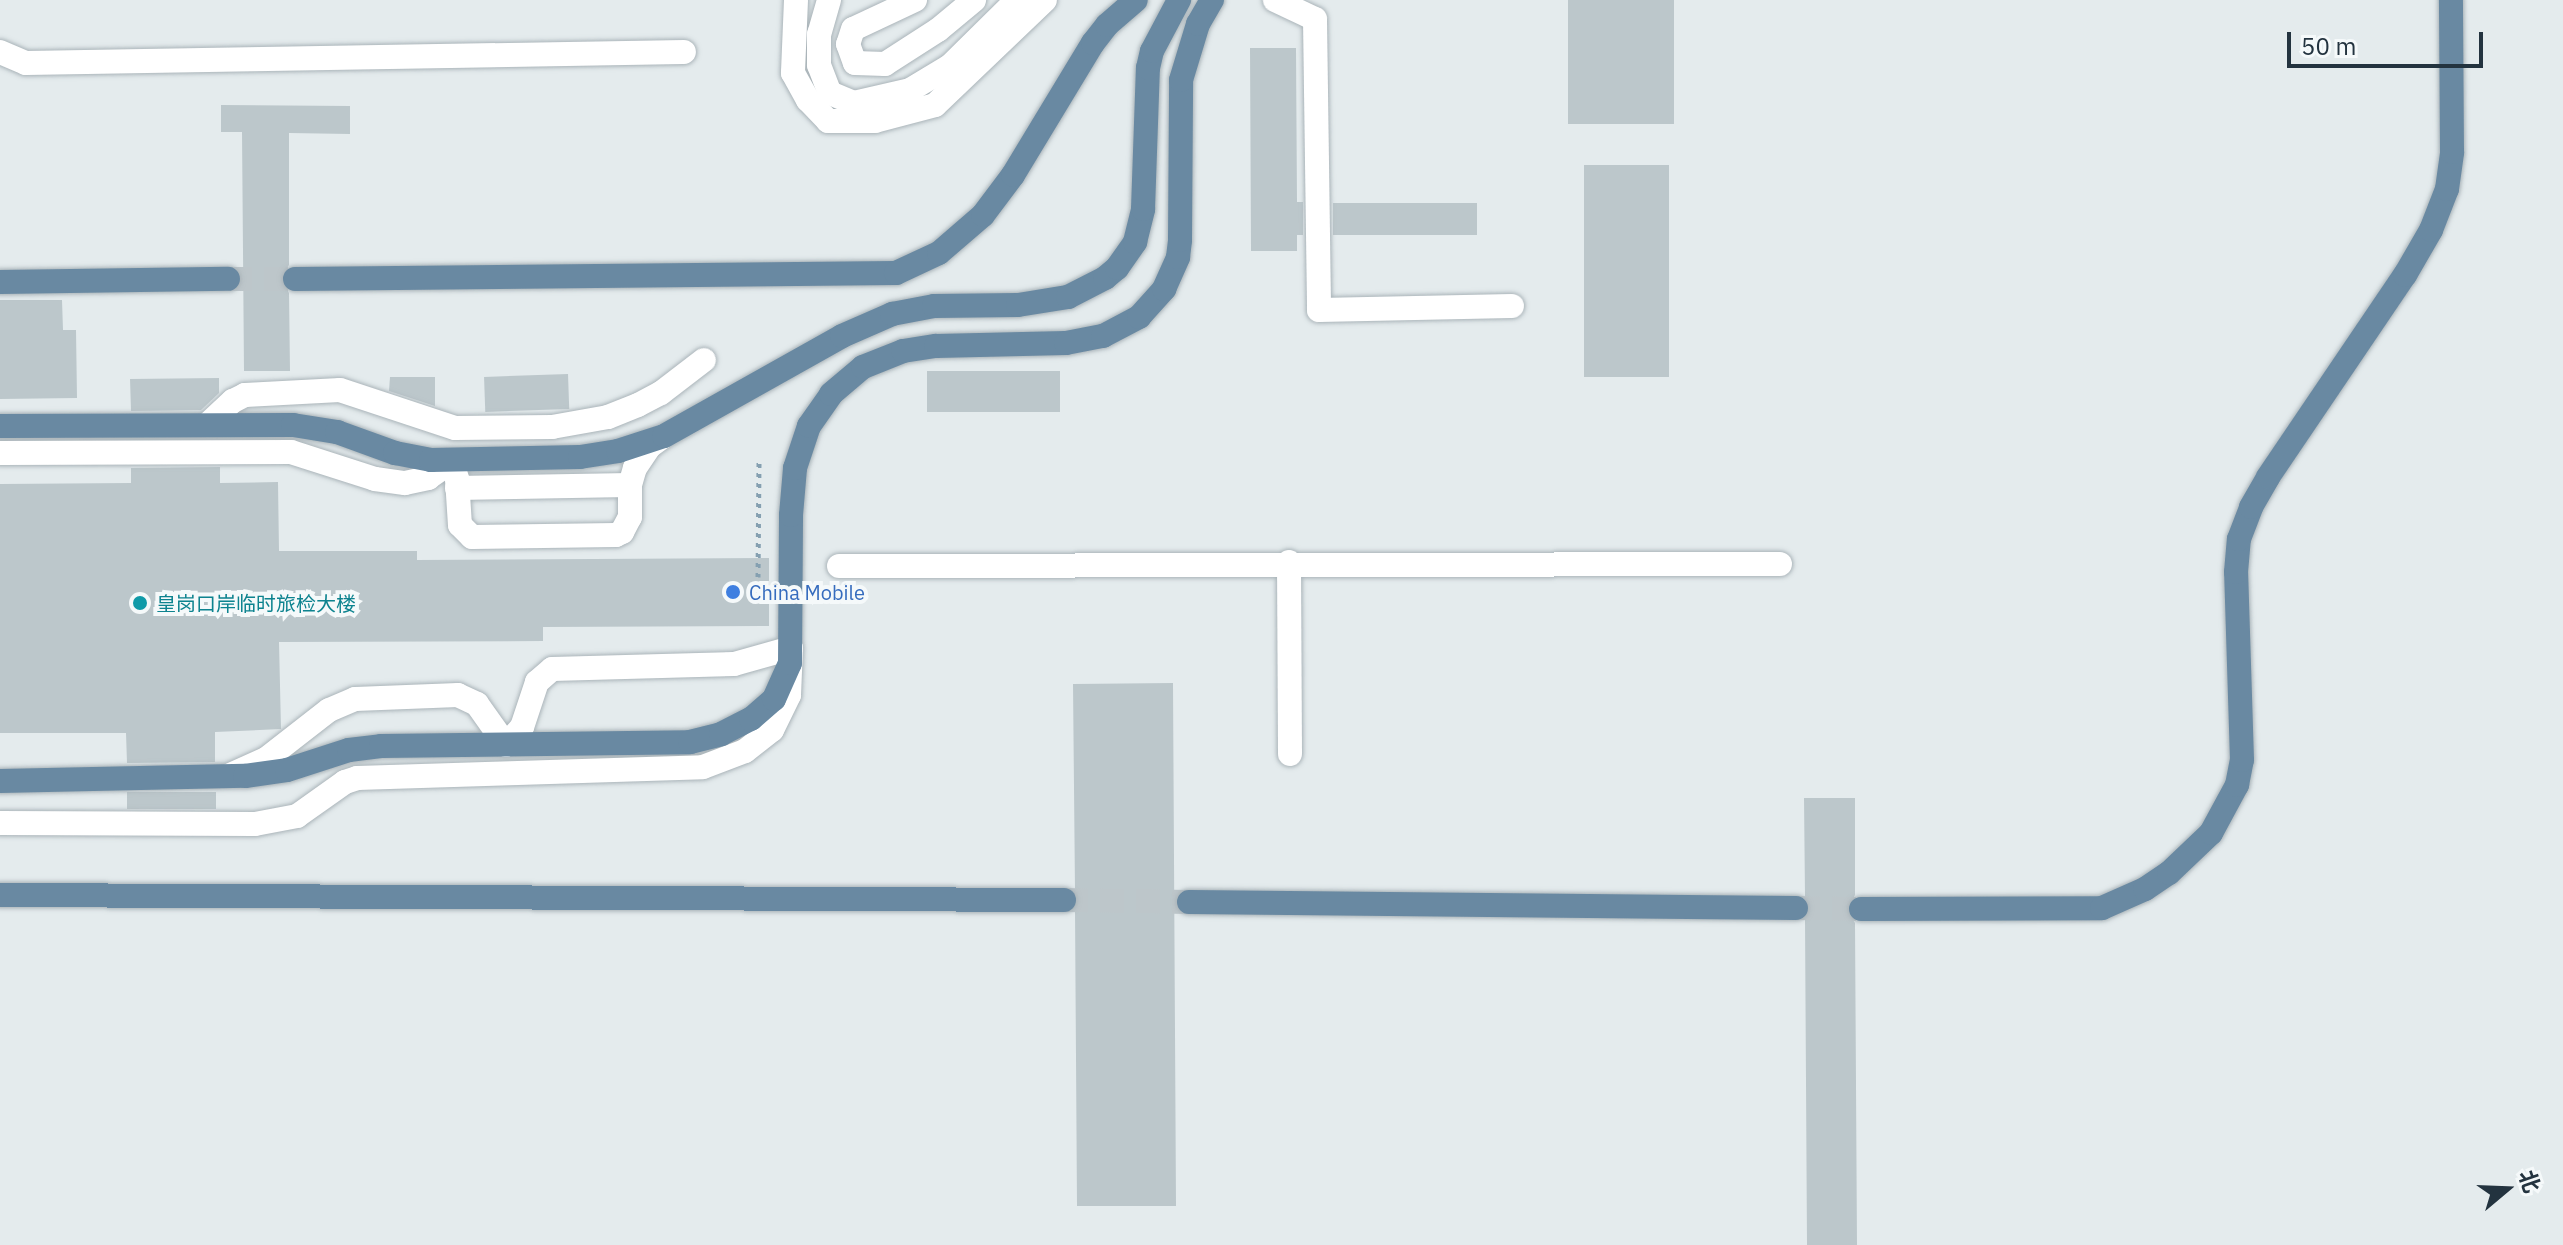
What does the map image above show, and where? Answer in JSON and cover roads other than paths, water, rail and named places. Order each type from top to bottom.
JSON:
[{"type":"main road","points":[[295,279],[896,273],[939,253],[983,215],[1013,175],[1093,43],[1107,25],[1136,0]]},
{"type":"main road","points":[[0,426],[208,424],[325,429],[395,453],[452,461],[580,457],[618,451],[664,436],[879,319],[934,306],[1052,302],[1088,289],[1117,268],[1141,226],[1148,68],[1152,51],[1179,0]]},
{"type":"main road","points":[[0,781],[220,777],[287,770],[364,747],[669,744],[721,734],[751,719],[774,699],[787,676],[791,648],[791,515],[795,468],[809,426],[838,387],[875,361],[921,348],[1066,343],[1103,336],[1139,317],[1164,289],[1178,257],[1180,240],[1181,80],[1198,24],[1212,0]]},
{"type":"main road","points":[[1861,909],[2102,908],[2157,881],[2211,833],[2237,785],[2242,760],[2236,572],[2239,539],[2251,507],[2268,477],[2431,230],[2447,189],[2452,152],[2451,0]]},
{"type":"main road","points":[[0,282],[228,279]]},
{"type":"main road","points":[[0,895],[1064,900]]},
{"type":"main road","points":[[1189,902],[1796,908]]},
{"type":"street","points":[[796,0],[793,73],[808,100],[828,121],[875,121],[935,105],[1045,0]]},
{"type":"street","points":[[829,0],[819,34],[819,65],[830,93],[854,103],[910,90],[950,66],[1017,0]]},
{"type":"street","points":[[915,0],[853,29],[848,44],[855,63],[885,64],[938,30],[974,0]]},
{"type":"street","points":[[1275,0],[1315,19],[1319,310],[1512,306]]},
{"type":"street","points":[[0,52],[26,63],[684,52]]},
{"type":"street","points":[[208,424],[233,401],[245,395],[340,390],[362,395],[441,425],[552,427],[608,417],[638,405],[661,393],[704,360]]},
{"type":"street","points":[[452,461],[460,525],[472,537],[616,535],[628,525],[630,485],[644,452],[664,436]]},
{"type":"street","points":[[0,453],[291,452],[375,479],[405,483],[438,474],[452,461]]},
{"type":"street","points":[[457,488],[630,485]]},
{"type":"street","points":[[839,566],[1289,562],[1780,564]]},
{"type":"street","points":[[1289,562],[1290,754]]},
{"type":"street","points":[[0,823],[255,824],[297,816],[345,782],[357,778],[703,767],[745,751],[772,730],[789,695],[791,648],[734,664],[552,669],[537,682],[522,727],[506,745],[477,704],[458,695],[355,699],[329,710],[266,759],[220,777]]},
{"type":"tunnel","points":[[228,279],[295,279]]},
{"type":"tunnel","points":[[1064,900],[1189,902]]},
{"type":"tunnel","points":[[1796,908],[1861,909]]},
{"type":"place","name":"China Mobile","points":[[733,592]]},
{"type":"place","name":"皇岗口岸临时旅检大楼","points":[[140,603]]}]
